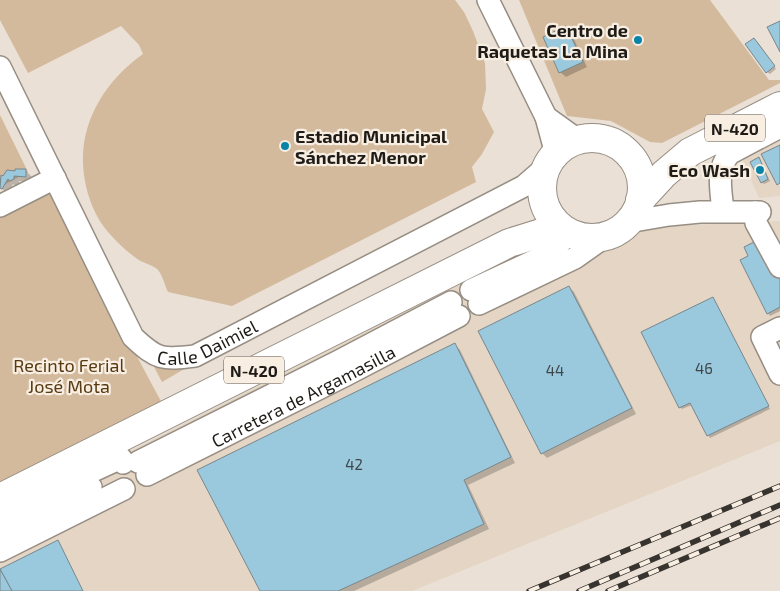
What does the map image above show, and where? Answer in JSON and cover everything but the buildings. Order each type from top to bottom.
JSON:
[{"type":"highway","name":"N-420","points":[[0,498],[509,243],[565,230],[581,237],[594,238],[628,215],[664,174],[690,152],[780,106]]},
{"type":"highway","points":[[560,153],[590,139],[607,141],[623,149],[631,158],[639,173],[642,191],[628,215]]},
{"type":"highway","name":"N-420","points":[[631,158],[658,158],[690,152]]},
{"type":"highway","name":"N-420","points":[[509,243],[526,222],[542,196],[542,181],[560,153]]},
{"type":"highway","points":[[542,196],[548,213],[565,230]]},
{"type":"street","points":[[488,0],[546,117],[560,153]]},
{"type":"street","name":"Calle Daimiel","points":[[0,67],[133,337],[149,353],[170,359],[195,356],[524,186],[560,153]]},
{"type":"street","points":[[723,211],[720,172],[724,161],[729,154],[780,127]]},
{"type":"street","points":[[0,206],[55,178]]},
{"type":"street","points":[[475,297],[575,258],[628,215],[669,215],[723,211],[758,212],[756,223],[780,267]]},
{"type":"street","points":[[475,297],[542,258],[556,247],[565,230]]},
{"type":"street","name":"Carretera de Argamasilla","points":[[0,551],[130,472],[340,361],[455,309],[452,297],[458,291],[466,289],[475,297]]},
{"type":"street","points":[[771,333],[780,374]]},
{"type":"street","name":"Carretera de Argamasilla","points":[[0,514],[120,458],[130,472]]},
{"type":"street","name":"Carretera de Argamasilla","points":[[0,532],[83,500]]},
{"type":"shaded area","points":[[780,136],[780,196],[759,198],[740,154]]},
{"type":"shaded area","points":[[780,221],[780,441],[412,591],[0,591],[0,517],[549,239],[586,238],[670,226]]},
{"type":"green space","name":"Estadio Municipal Sánchez Menor","points":[[0,0],[455,0],[464,12],[485,63],[486,89],[482,109],[494,132],[482,154],[472,167],[476,182],[232,306],[168,292],[159,271],[138,260],[118,243],[104,227],[93,208],[85,181],[84,143],[88,126],[104,93],[128,66],[143,54],[139,45],[121,26],[28,73],[0,20]]},
{"type":"green space","name":"Centro de Raquetas La Mina","points":[[519,0],[710,0],[769,80],[780,80],[780,83],[662,143],[650,142],[611,121],[567,116]]},
{"type":"green space","points":[[0,115],[28,172],[0,187]]},
{"type":"green space","name":"Recinto Ferial José Mota","points":[[47,189],[163,405],[0,487],[0,213]]},
{"type":"green space","points":[[153,365],[169,369],[186,368],[162,382]]},
{"type":"railway","points":[[529,591],[780,486]]},
{"type":"railway","points":[[579,591],[780,505]]},
{"type":"railway","points":[[608,591],[780,518]]},
{"type":"place","name":"Centro de Raquetas La Mina","points":[[638,40]]},
{"type":"place","name":"Estadio Municipal Sánchez Menor","points":[[285,146]]},
{"type":"place","name":"Eco Wash","points":[[760,170]]}]
